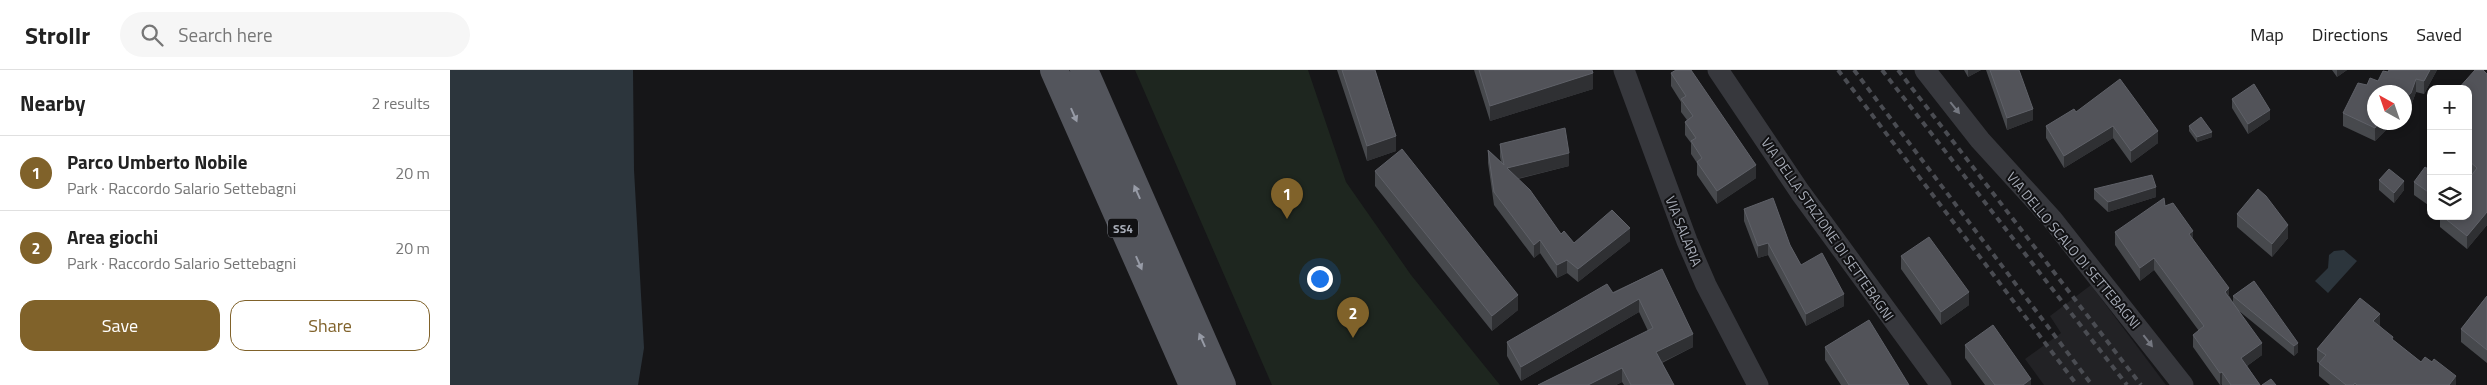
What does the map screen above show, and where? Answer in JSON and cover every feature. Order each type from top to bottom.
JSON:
[{"type":"main road","name":"SS4","points":[[1054,70],[1193,385]]},
{"type":"main road","name":"SS4","points":[[1084,70],[1222,385]]},
{"type":"street","name":"VIA SALARIA","points":[[1624,70],[1687,241],[1706,285],[1758,385]]},
{"type":"street","name":"VIA DELLA STAZIONE DI SETTEBAGNI","points":[[1718,70],[1800,192],[1941,385]]},
{"type":"street","name":"VIA DELLO SCALO DI SETTEBAGNI","points":[[1925,70],[1980,140],[2052,219],[2183,385]]},
{"type":"shaded area","points":[[450,70],[633,70],[634,170],[644,348],[638,385],[450,385]]},
{"type":"shaded area","points":[[1135,70],[1308,70],[1346,182],[1411,275],[1500,385],[1272,385]]},
{"type":"shaded area","points":[[2344,250],[2357,261],[2328,293],[2315,281],[2328,268],[2329,255],[2334,251]]},
{"type":"shaded area","points":[[2091,285],[2166,385],[2044,385],[2025,359],[2061,333],[2050,316]]},
{"type":"building","points":[[1342,70],[1375,70],[1396,136],[1367,146]]},
{"type":"building","points":[[1479,70],[1592,70],[1593,73],[1490,106]]},
{"type":"building","points":[[1676,70],[1691,70],[1756,165],[1717,191],[1697,162],[1702,158],[1691,141],[1696,138],[1685,122],[1693,116],[1681,99],[1686,96],[1671,73]]},
{"type":"building","points":[[1990,70],[2019,70],[2033,109],[2007,118]]},
{"type":"building","points":[[2389,70],[2430,70],[2424,81],[2416,79],[2412,90],[2412,85],[2367,85],[2370,78],[2378,81],[2383,71],[2388,72]]},
{"type":"building","points":[[2475,70],[2483,70],[2487,74],[2487,212],[2467,236],[2447,220],[2472,220],[2472,175],[2477,168],[2472,164],[2472,85],[2462,85]]},
{"type":"building","points":[[2120,79],[2158,131],[2131,151],[2113,126],[2064,156],[2046,126],[2074,109],[2076,112]]},
{"type":"building","points":[[2358,83],[2367,85],[2367,124],[2343,113]]},
{"type":"building","points":[[2254,84],[2270,110],[2248,124],[2232,99]]},
{"type":"building","points":[[2201,117],[2212,132],[2197,137],[2189,126]]},
{"type":"building","points":[[1565,128],[1569,153],[1507,168],[1530,190],[1561,234],[1564,231],[1574,243],[1612,210],[1630,228],[1578,269],[1567,260],[1557,265],[1540,240],[1534,245],[1494,192],[1488,150],[1504,165],[1500,144]]},
{"type":"building","points":[[1402,149],[1518,295],[1492,316],[1375,171]]},
{"type":"building","points":[[2425,167],[2427,168],[2427,191],[2414,182]]},
{"type":"building","points":[[2389,169],[2404,181],[2394,193],[2379,180]]},
{"type":"building","points":[[2152,175],[2156,187],[2108,202],[2094,189]]},
{"type":"building","points":[[2258,189],[2266,196],[2288,225],[2272,244],[2237,214]]},
{"type":"building","points":[[1773,198],[1790,245],[1801,265],[1822,253],[1844,294],[1806,314],[1768,243],[1758,246],[1744,209]]},
{"type":"building","points":[[2164,198],[2165,206],[2173,203],[2193,231],[2189,234],[2229,288],[2225,292],[2262,343],[2241,358],[2260,385],[2231,385],[2193,335],[2204,326],[2154,258],[2140,268],[2115,232]]},
{"type":"building","points":[[1929,237],[1969,292],[1941,312],[1901,256]]},
{"type":"building","points":[[1662,269],[1693,334],[1656,352],[1674,385],[1631,385],[1622,368],[1588,385],[1538,385],[1653,328],[1639,299],[1521,367],[1507,342],[1607,284],[1613,293]]},
{"type":"building","points":[[2254,281],[2298,343],[2294,346],[2233,296]]},
{"type":"building","points":[[2487,296],[2487,350],[2461,329]]},
{"type":"building","points":[[2360,298],[2380,314],[2373,321],[2393,337],[2392,339],[2421,362],[2425,357],[2432,362],[2434,359],[2456,376],[2449,385],[2357,385],[2355,383],[2353,385],[2346,385],[2319,363],[2326,355],[2317,349]]},
{"type":"building","points":[[1869,320],[1909,385],[1849,385],[1825,347]]},
{"type":"building","points":[[1993,325],[2031,379],[2023,385],[1995,385],[1965,345]]},
{"type":"building","points":[[2271,379],[2276,385],[2262,385]]},
{"type":"railway","points":[[1838,70],[2077,385]]},
{"type":"railway","points":[[1854,70],[2092,385]]},
{"type":"railway","points":[[1882,70],[2127,385]]},
{"type":"railway","points":[[1898,70],[2141,385]]},
{"type":"place","name":"Parco Umberto Nobile","points":[[1287,219]]},
{"type":"place","name":"Area giochi","points":[[1353,338]]}]
